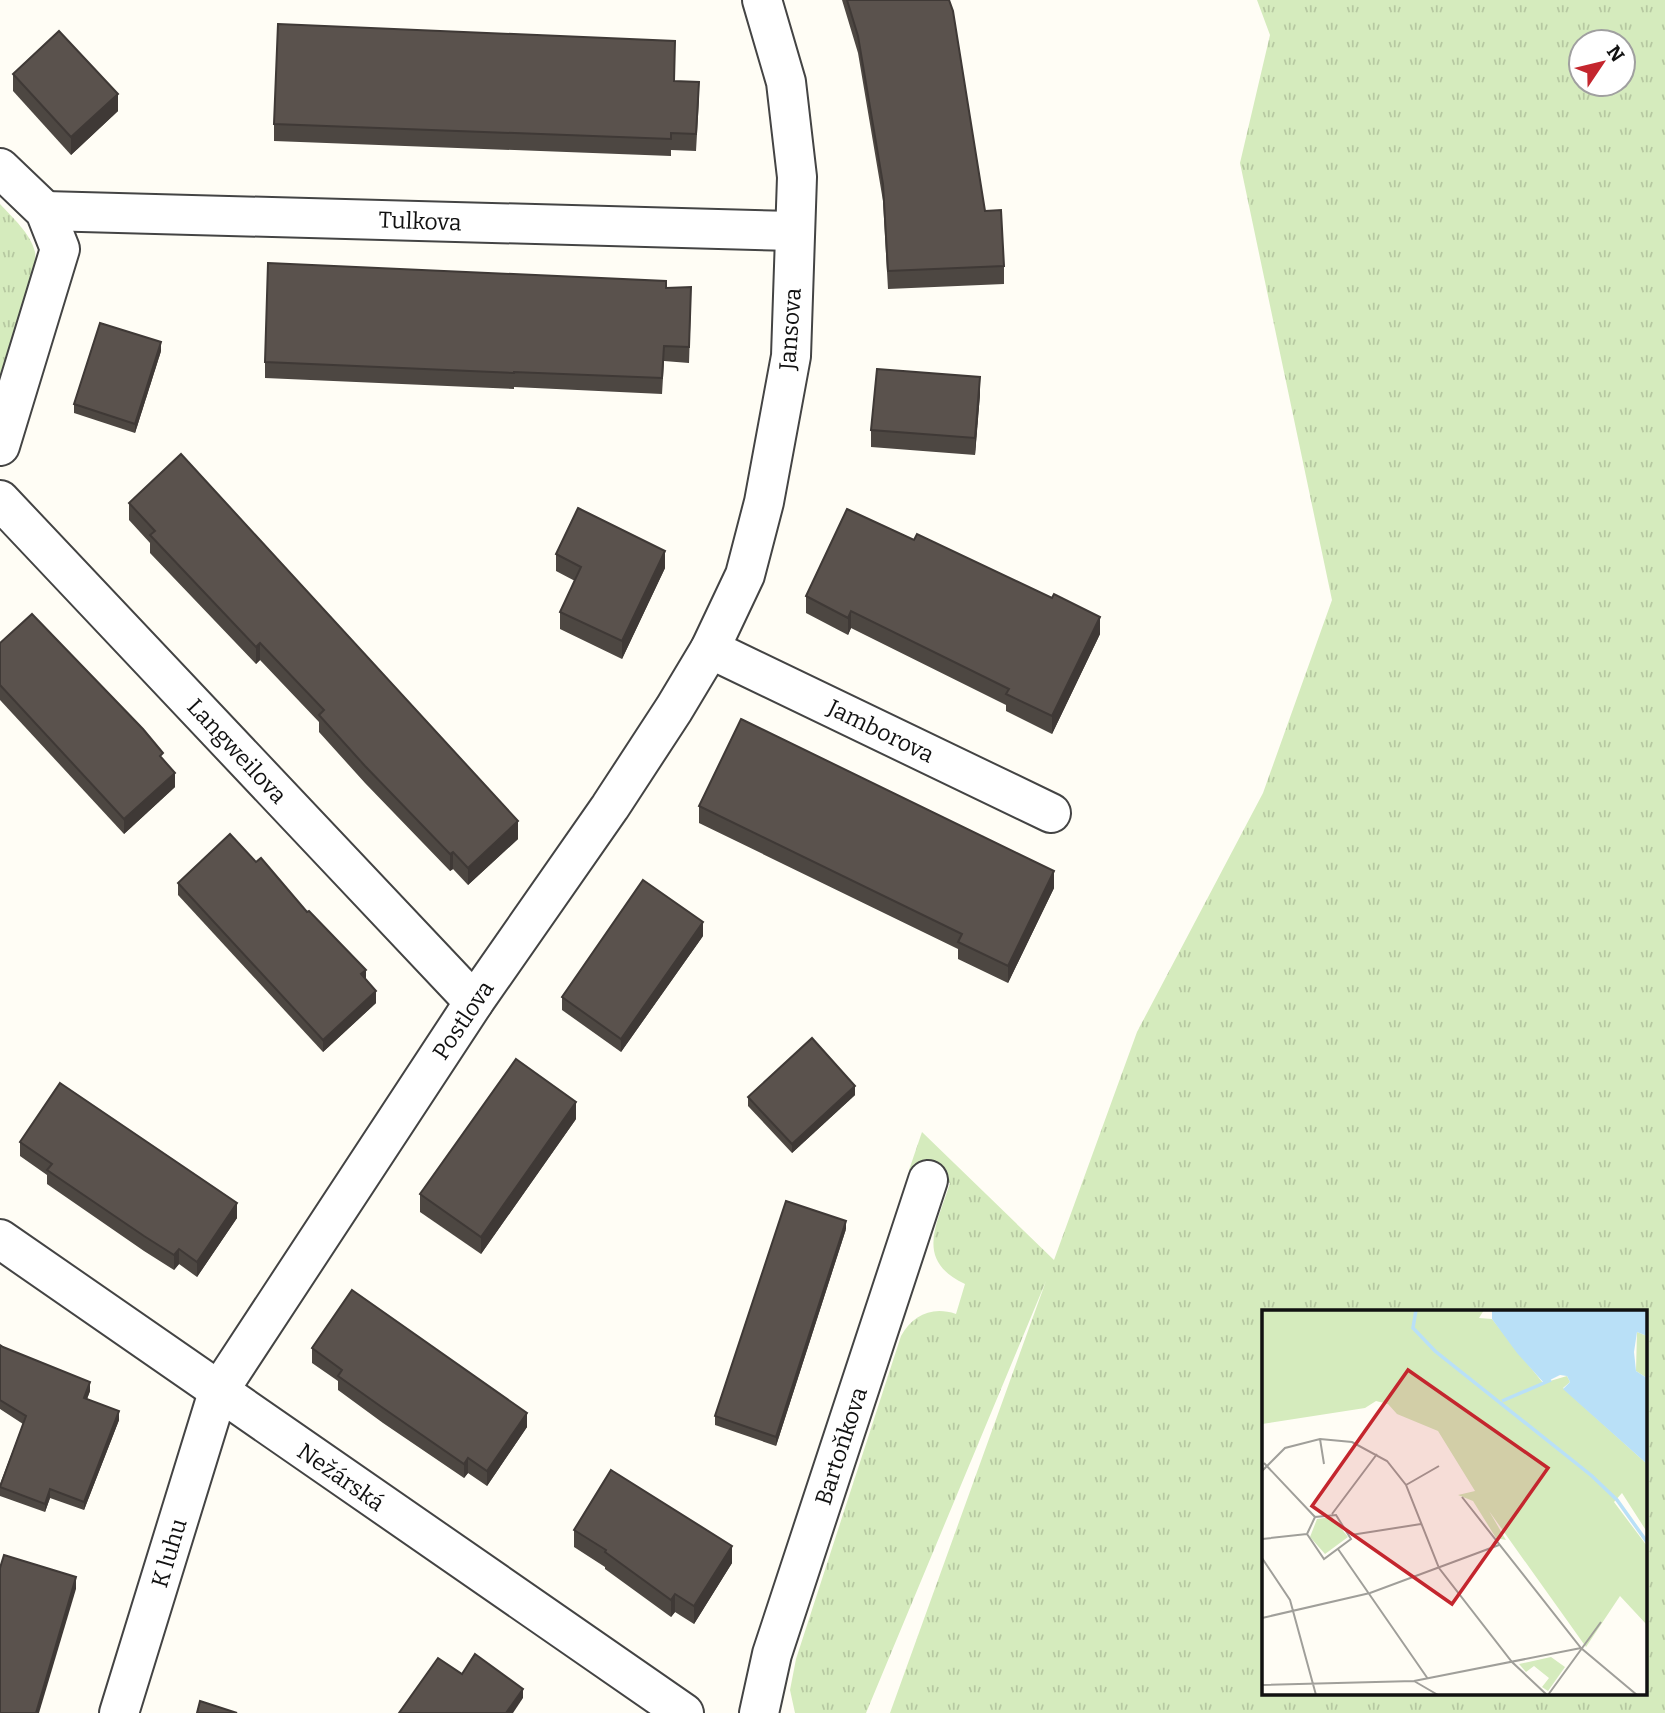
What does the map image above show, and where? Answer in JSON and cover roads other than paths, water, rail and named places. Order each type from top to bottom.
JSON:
[{"type":"street","name":"Jansova","points":[[710,649],[745,575],[764,502],[791,356],[797,177],[786,82],[762,0]]},
{"type":"street","points":[[0,168],[45,211],[60,250],[0,446]]},
{"type":"street","name":"Tulkova","points":[[45,211],[794,231]]},
{"type":"street","name":"Langweilova","points":[[0,500],[474,1002]]},
{"type":"street","name":"Jamborova","points":[[710,649],[1051,813]]},
{"type":"street","name":"Postlova","points":[[218,1392],[474,1002],[610,807],[710,649]]},
{"type":"street","name":"Bartoňkova","points":[[759,1713],[772,1654],[928,1180]]},
{"type":"street","name":"Nežárská","points":[[0,1239],[684,1713]]},
{"type":"street","name":"K luhu","points":[[119,1713],[218,1392]]}]
